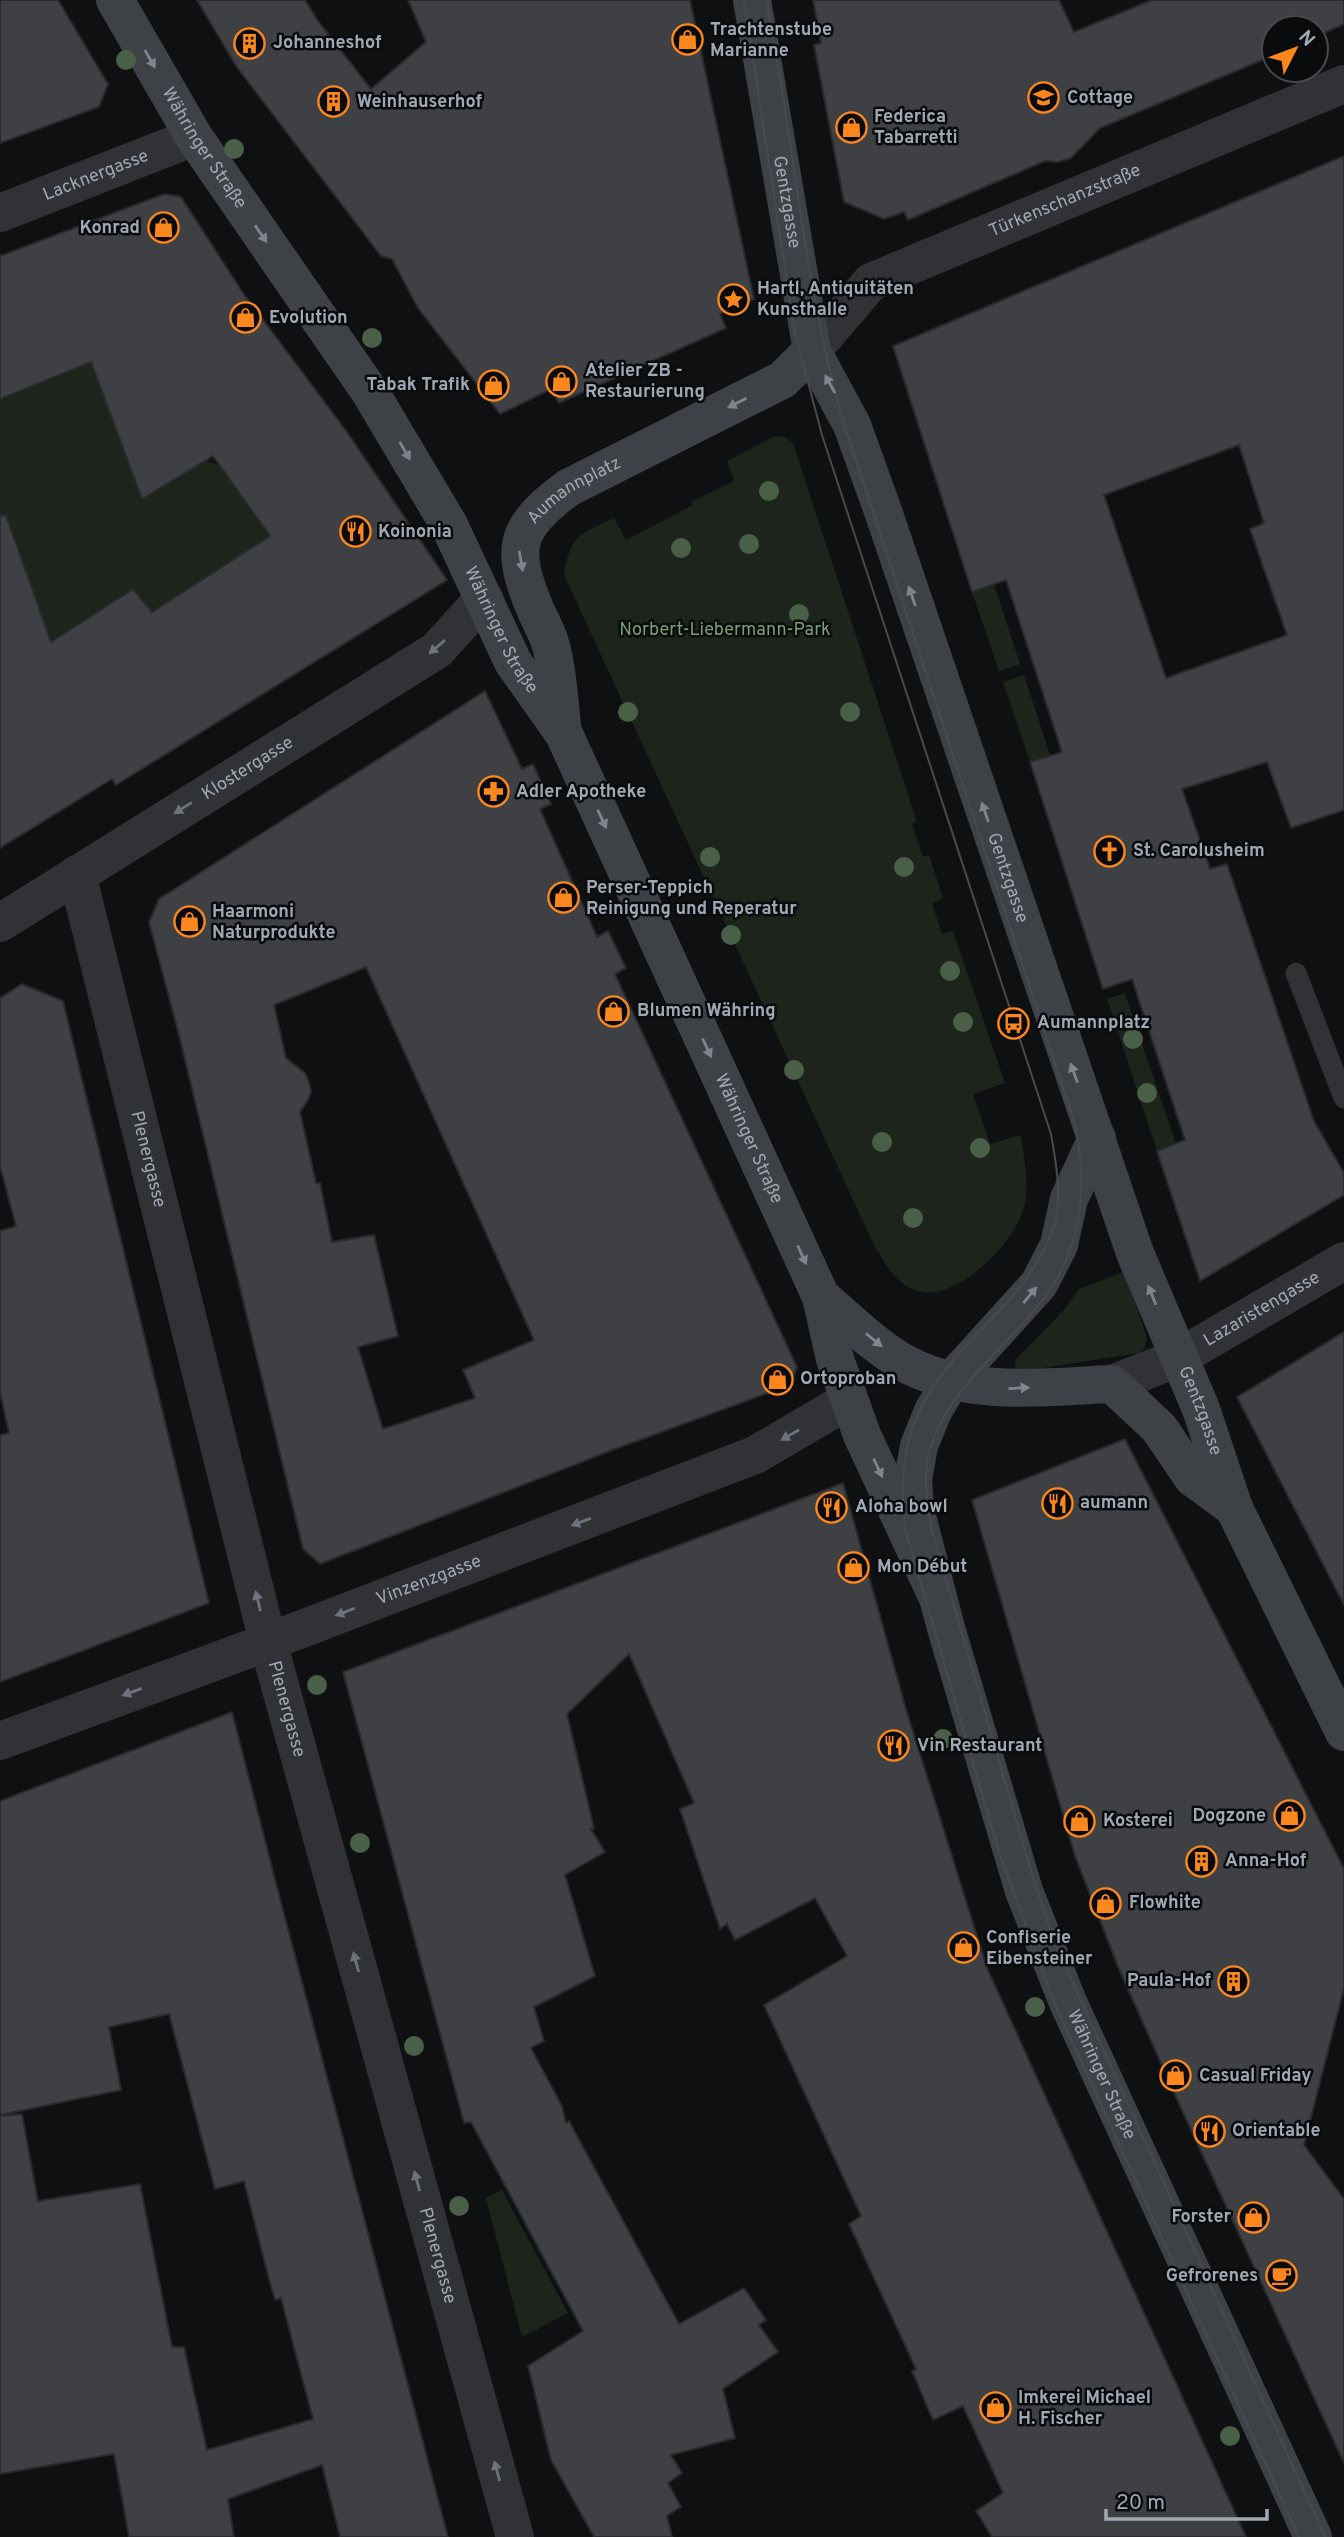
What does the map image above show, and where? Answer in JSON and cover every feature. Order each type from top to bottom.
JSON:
[{"type":"main road","name":"Währinger Straße","points":[[115,0],[194,137],[370,392],[449,525],[513,662],[564,734],[821,1297],[835,1359],[862,1435],[937,1595]]},
{"type":"main road","name":"Gentzgasse","points":[[752,0],[812,351],[852,425],[1135,1253],[1201,1409],[1234,1508],[1344,1732]]},
{"type":"main road","name":"Aumannplatz","points":[[564,734],[551,646],[525,583],[519,550],[527,526],[540,509],[568,488],[782,380],[812,351]]},
{"type":"main road","points":[[951,1381],[1038,1284],[1059,1245],[1069,1199],[1097,1138]]},
{"type":"main road","name":"Währinger Straße","points":[[821,1297],[909,1366],[951,1381],[922,1433],[913,1479],[915,1509],[937,1595],[1024,1891],[1067,2000],[1313,2537]]},
{"type":"main road","points":[[951,1381],[1000,1389],[1112,1384],[1159,1428],[1193,1478],[1234,1508]]},
{"type":"street","name":"Türkenschanzstraße","points":[[812,351],[871,282],[1344,84]]},
{"type":"street","name":"Lacknergasse","points":[[0,213],[194,137]]},
{"type":"street","name":"Klostergasse","points":[[0,923],[437,650],[484,598]]},
{"type":"street","name":"Plenergasse","points":[[77,874],[268,1642],[515,2537]]},
{"type":"street","name":"Lazaristengasse","points":[[1178,1358],[1344,1261]]},
{"type":"street","points":[[1112,1384],[1178,1358]]},
{"type":"street","name":"Vinzenzgasse","points":[[0,1741],[268,1642],[755,1455],[849,1400]]},
{"type":"lane","points":[[1296,973],[1344,1098]]},
{"type":"green space","points":[[85,347],[142,499],[206,461],[230,468],[293,546],[152,612],[132,589],[87,619],[58,660],[27,574],[0,583],[0,381]]},
{"type":"green space","name":"Norbert-Liebermann-Park","points":[[775,436],[785,437],[793,443],[917,822],[912,824],[923,857],[929,855],[943,898],[932,903],[942,934],[953,931],[1005,1083],[973,1094],[990,1144],[1021,1135],[1026,1187],[1025,1204],[1020,1218],[999,1250],[985,1264],[952,1287],[936,1292],[921,1292],[905,1285],[892,1273],[873,1243],[564,575],[569,552],[584,533],[614,518],[626,540],[693,505],[691,502],[734,481],[727,461]]},
{"type":"green space","points":[[994,584],[1020,664],[999,671],[972,592]]},
{"type":"green space","points":[[1024,675],[1050,755],[1030,762],[1003,682]]},
{"type":"green space","points":[[1125,993],[1176,1144],[1157,1151],[1107,999]]},
{"type":"green space","points":[[1124,1272],[1147,1337],[1145,1348],[1139,1353],[1024,1371],[1015,1366],[1016,1359],[1063,1311],[1079,1289]]},
{"type":"green space","points":[[502,2190],[568,2313],[522,2337],[486,2198]]},
{"type":"building","points":[[0,0],[58,0],[108,84],[99,107],[0,143]]},
{"type":"building","points":[[197,0],[305,0],[371,89],[426,42],[408,0],[690,0],[754,299],[720,314],[726,328],[559,403],[551,389],[500,414],[418,308],[392,259],[381,256],[236,66]]},
{"type":"building","points":[[813,0],[1059,0],[1074,32],[1152,0],[1344,0],[1344,24],[1330,30],[1330,14],[1260,14],[1260,61],[1100,128],[1071,158],[1058,162],[1045,161],[908,220],[904,212],[884,219],[844,202],[814,45],[821,43]]},
{"type":"building","points":[[1344,156],[1344,810],[1291,828],[1267,762],[1182,789],[1210,869],[1227,864],[1314,1121],[1344,1173],[1344,1195],[1200,1281],[1157,1151],[1185,1140],[1132,979],[1103,989],[1030,762],[1062,752],[1006,580],[972,592],[893,346]],"holes":[[[1239,445],[1264,523],[1250,529],[1287,635],[1166,678],[1104,495]]]},
{"type":"building","points":[[164,194],[181,197],[243,293],[347,432],[447,580],[116,785],[112,779],[0,848],[0,516],[6,515],[51,642],[133,589],[152,612],[270,536],[213,456],[142,499],[91,362],[0,399],[0,256]]},
{"type":"building","points":[[485,691],[522,769],[533,764],[551,804],[540,809],[597,937],[608,931],[626,968],[615,974],[797,1367],[790,1385],[615,1449],[320,1564],[303,1549],[179,1035],[149,922],[159,899]],"holes":[[[366,967],[534,1340],[463,1370],[475,1398],[383,1429],[358,1347],[398,1336],[374,1235],[332,1242],[320,1183],[316,1183],[300,1112],[311,1091],[309,1082],[305,1073],[286,1058],[274,1005]]]},
{"type":"building","points":[[22,984],[63,1001],[209,1603],[0,1682],[0,1435],[9,1433],[0,1392],[0,1231],[16,1226],[0,1166],[0,998]]},
{"type":"building","points":[[1344,1332],[1344,1605],[1237,1397]]},
{"type":"building","points":[[1125,1439],[1344,1869],[1344,1988],[1304,2145],[1344,2199],[1344,2463],[1119,1969],[1075,1856],[972,1500]]},
{"type":"building","points":[[843,1483],[906,1709],[987,1968],[1246,2537],[992,2537],[976,2511],[1003,2493],[963,2406],[933,2420],[912,2371],[916,2369],[849,2224],[861,2216],[764,2005],[847,1956],[815,1898],[735,1940],[727,1924],[720,1929],[680,1809],[694,1803],[629,1654],[567,1714],[594,1828],[591,1829],[605,1852],[565,1875],[595,1976],[534,2007],[544,2041],[531,2048],[562,2106],[566,2123],[569,2121],[679,2324],[744,2288],[766,2320],[759,2325],[778,2352],[723,2389],[735,2438],[671,2455],[682,2473],[668,2483],[681,2507],[667,2516],[672,2537],[594,2537],[551,2460],[528,2366],[583,2331],[471,2122],[464,2123],[343,1672]]},
{"type":"building","points":[[232,1712],[448,2537],[340,2537],[322,2465],[228,2499],[234,2537],[129,2537],[114,2454],[0,2474],[0,2116],[22,2114],[38,2201],[140,2184],[172,2347],[184,2347],[207,2450],[313,2419],[281,2298],[275,2300],[271,2287],[244,2181],[215,2189],[169,2014],[109,2027],[121,2090],[0,2115],[0,1801]]},
{"type":"tram line","points":[[744,0],[795,333],[822,435],[1051,1134],[1057,1176],[1056,1219],[1039,1260],[1018,1289],[938,1380],[914,1423],[903,1470],[905,1528],[999,1852],[1054,2002],[1299,2537]]},
{"type":"tram line","points":[[766,0],[809,268],[819,322],[845,427],[1074,1121],[1079,1145],[1079,1216],[1066,1261],[1054,1283],[1033,1311],[957,1396],[932,1443],[926,1475],[932,1531],[1033,1878],[1056,1946],[1325,2537]]},
{"type":"place","name":"Trachtenstube Marianne","points":[[687,40]]},
{"type":"place","name":"Johanneshof","points":[[250,43]]},
{"type":"place","name":"Cottage","points":[[1044,98]]},
{"type":"place","name":"Weinhauserhof","points":[[334,102]]},
{"type":"place","name":"Federica Tabarretti","points":[[851,127]]},
{"type":"place","name":"Konrad","points":[[163,228]]},
{"type":"place","name":"Hartl, Antiquitäten Kunsthalle","points":[[734,299]]},
{"type":"place","name":"Evolution","points":[[246,318]]},
{"type":"place","name":"Atelier ZB - Restaurierung","points":[[562,381]]},
{"type":"place","name":"Tabak Trafik","points":[[493,385]]},
{"type":"place","name":"Koinonia","points":[[355,532]]},
{"type":"place","name":"Adler Apotheke","points":[[493,792]]},
{"type":"place","name":"St. Carolusheim","points":[[1110,851]]},
{"type":"place","name":"Perser-Teppich Reinigung und Reperatur","points":[[563,898]]},
{"type":"place","name":"Haarmoni Naturprodukte","points":[[189,922]]},
{"type":"place","name":"Blumen Währing","points":[[614,1011]]},
{"type":"place","name":"Aumannplatz","points":[[1014,1023]]},
{"type":"place","name":"Ortoproban","points":[[777,1379]]},
{"type":"place","name":"aumann","points":[[1057,1503]]},
{"type":"place","name":"Aloha bowl","points":[[832,1507]]},
{"type":"place","name":"Mon Début","points":[[854,1567]]},
{"type":"place","name":"Vin Restaurant","points":[[894,1746]]},
{"type":"place","name":"Dogzone","points":[[1289,1816]]},
{"type":"place","name":"Kosterei","points":[[1080,1821]]},
{"type":"place","name":"Anna-Hof","points":[[1202,1861]]},
{"type":"place","name":"Flowhite","points":[[1106,1903]]},
{"type":"place","name":"Confiserie Eibensteiner","points":[[963,1948]]},
{"type":"place","name":"Paula-Hof","points":[[1234,1981]]},
{"type":"place","name":"Casual Friday","points":[[1176,2076]]},
{"type":"place","name":"Orientable","points":[[1209,2131]]},
{"type":"place","name":"Forster","points":[[1254,2217]]},
{"type":"place","name":"Gefrorenes","points":[[1281,2276]]},
{"type":"place","name":"Imkerei Michael H. Fischer","points":[[995,2408]]}]
